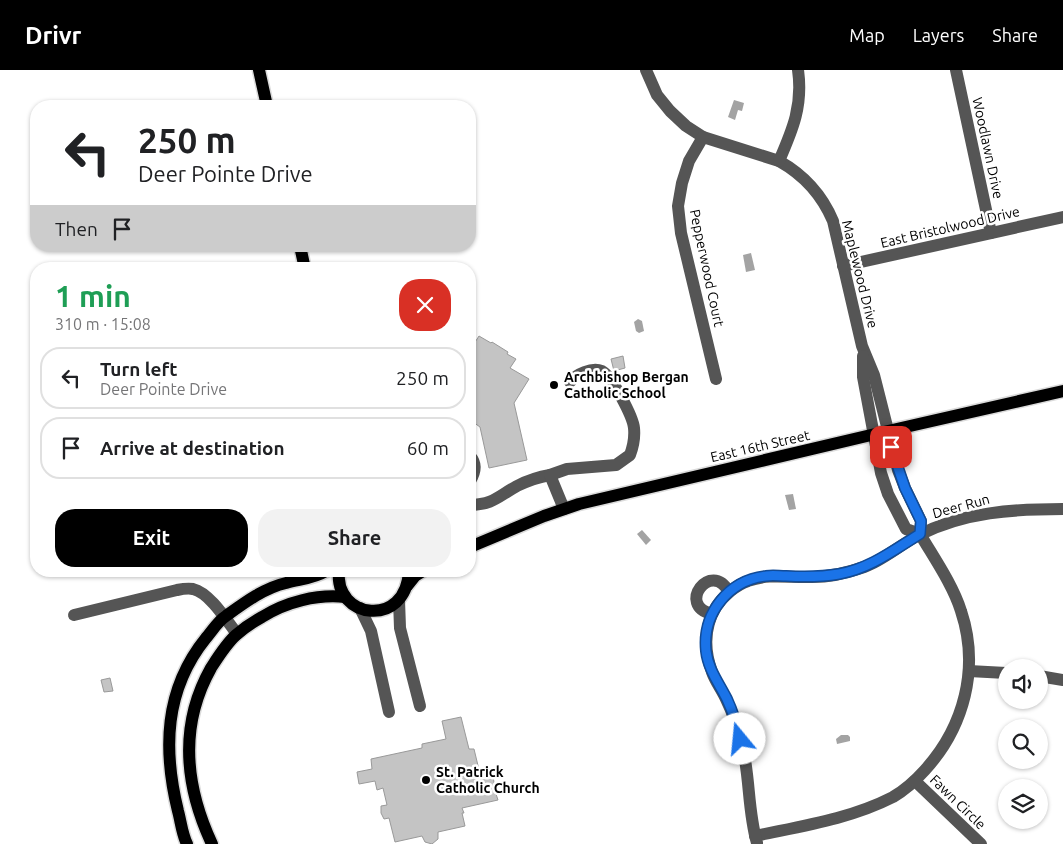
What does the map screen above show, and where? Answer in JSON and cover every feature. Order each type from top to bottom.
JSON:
[{"type":"main road","points":[[259,70],[266,100]]},
{"type":"main road","name":"East 16th Street","points":[[476,545],[544,516],[620,494],[1063,392]]},
{"type":"main road","points":[[187,844],[172,786],[168,742],[170,722],[181,680],[189,662],[200,645],[224,617],[270,588],[312,577]]},
{"type":"main road","points":[[339,577],[339,586],[345,597],[360,608],[368,611],[384,610],[399,600],[414,577]]},
{"type":"main road","points":[[407,586],[408,577]]},
{"type":"main road","points":[[212,844],[205,830],[192,783],[189,754],[189,732],[194,706],[202,685],[215,662],[237,634],[273,610],[296,602],[332,596],[345,597]]},
{"type":"street","name":"Maplewood Drive","points":[[646,70],[658,95],[670,111],[686,126],[703,137],[779,161],[807,181],[820,196],[833,221],[862,346],[874,375],[898,470],[921,521],[920,534],[906,529],[888,494],[879,466],[863,377],[862,346]]},
{"type":"street","points":[[779,161],[799,110],[801,88],[798,70]]},
{"type":"street","name":"Woodlawn Drive","points":[[956,70],[991,233]]},
{"type":"street","name":"Pepperwood Court","points":[[703,137],[689,161],[682,183],[678,206],[682,233],[716,379]]},
{"type":"street","name":"East Bristolwood Drive","points":[[844,266],[1063,217]]},
{"type":"street","points":[[476,505],[485,504],[498,499],[534,478],[567,469],[616,464],[630,455],[634,429],[632,417],[604,373],[599,370],[586,372],[573,377],[570,382]]},
{"type":"street","points":[[550,475],[564,509]]},
{"type":"street","name":"Deer Run","points":[[756,840],[744,753],[737,725],[727,700],[712,673],[706,651],[707,627],[720,601],[729,592],[746,581],[766,576],[812,577],[840,574],[866,567],[920,534],[957,520],[989,512],[1020,509],[1063,509]]},
{"type":"street","points":[[756,840],[836,819],[864,810],[895,796],[915,781],[939,754],[956,726],[964,699],[969,671],[967,640],[961,611],[920,534]]},
{"type":"street","points":[[712,614],[706,613],[698,606],[696,595],[702,585],[717,581],[729,592]]},
{"type":"street","points":[[74,615],[177,590],[192,589],[209,599],[237,634]]},
{"type":"street","points":[[399,600],[400,628],[420,706]]},
{"type":"street","points":[[360,608],[371,631],[389,712]]},
{"type":"street","points":[[969,671],[998,672]]},
{"type":"street","points":[[1048,678],[1063,680]]},
{"type":"street","name":"Fawn Circle","points":[[915,781],[981,844]]},
{"type":"shaded area","points":[[734,100],[744,103],[742,111],[738,110],[735,120],[728,117]]},
{"type":"shaded area","points":[[751,253],[755,270],[746,272],[743,255]]},
{"type":"shaded area","points":[[638,319],[642,321],[644,331],[639,333],[636,331],[634,322]]},
{"type":"shaded area","points":[[793,494],[796,509],[789,510],[785,495]]},
{"type":"shaded area","points":[[642,530],[651,540],[646,545],[637,534]]},
{"type":"shaded area","points":[[841,735],[848,735],[850,741],[837,744],[836,739]]},
{"type":"building","name":"Archbishop Bergan Catholic School","points":[[479,336],[508,352],[507,354],[516,359],[510,368],[529,379],[514,403],[527,460],[489,468],[480,427],[476,424],[476,341]]},
{"type":"building","points":[[623,356],[625,368],[614,371],[611,359]]},
{"type":"building","points":[[110,678],[113,691],[104,692],[101,680]]},
{"type":"building","name":"St. Patrick Catholic Church","points":[[461,717],[469,749],[474,749],[481,778],[493,775],[498,800],[462,808],[465,826],[438,832],[438,839],[432,844],[425,842],[422,836],[395,842],[389,818],[384,819],[381,813],[381,806],[387,805],[383,788],[377,790],[375,781],[359,784],[357,772],[372,769],[371,759],[422,748],[422,744],[446,739],[442,721]]},
{"type":"place","name":"Archbishop Bergan Catholic School","points":[[554,385]]},
{"type":"place","name":"St. Patrick Catholic Church","points":[[426,780]]},
{"type":"route","points":[[740,739],[737,725],[727,700],[712,673],[706,651],[707,627],[712,614],[720,601],[729,592],[746,581],[766,576],[812,577],[840,574],[866,567],[920,534],[921,521],[905,488],[891,447]]}]
